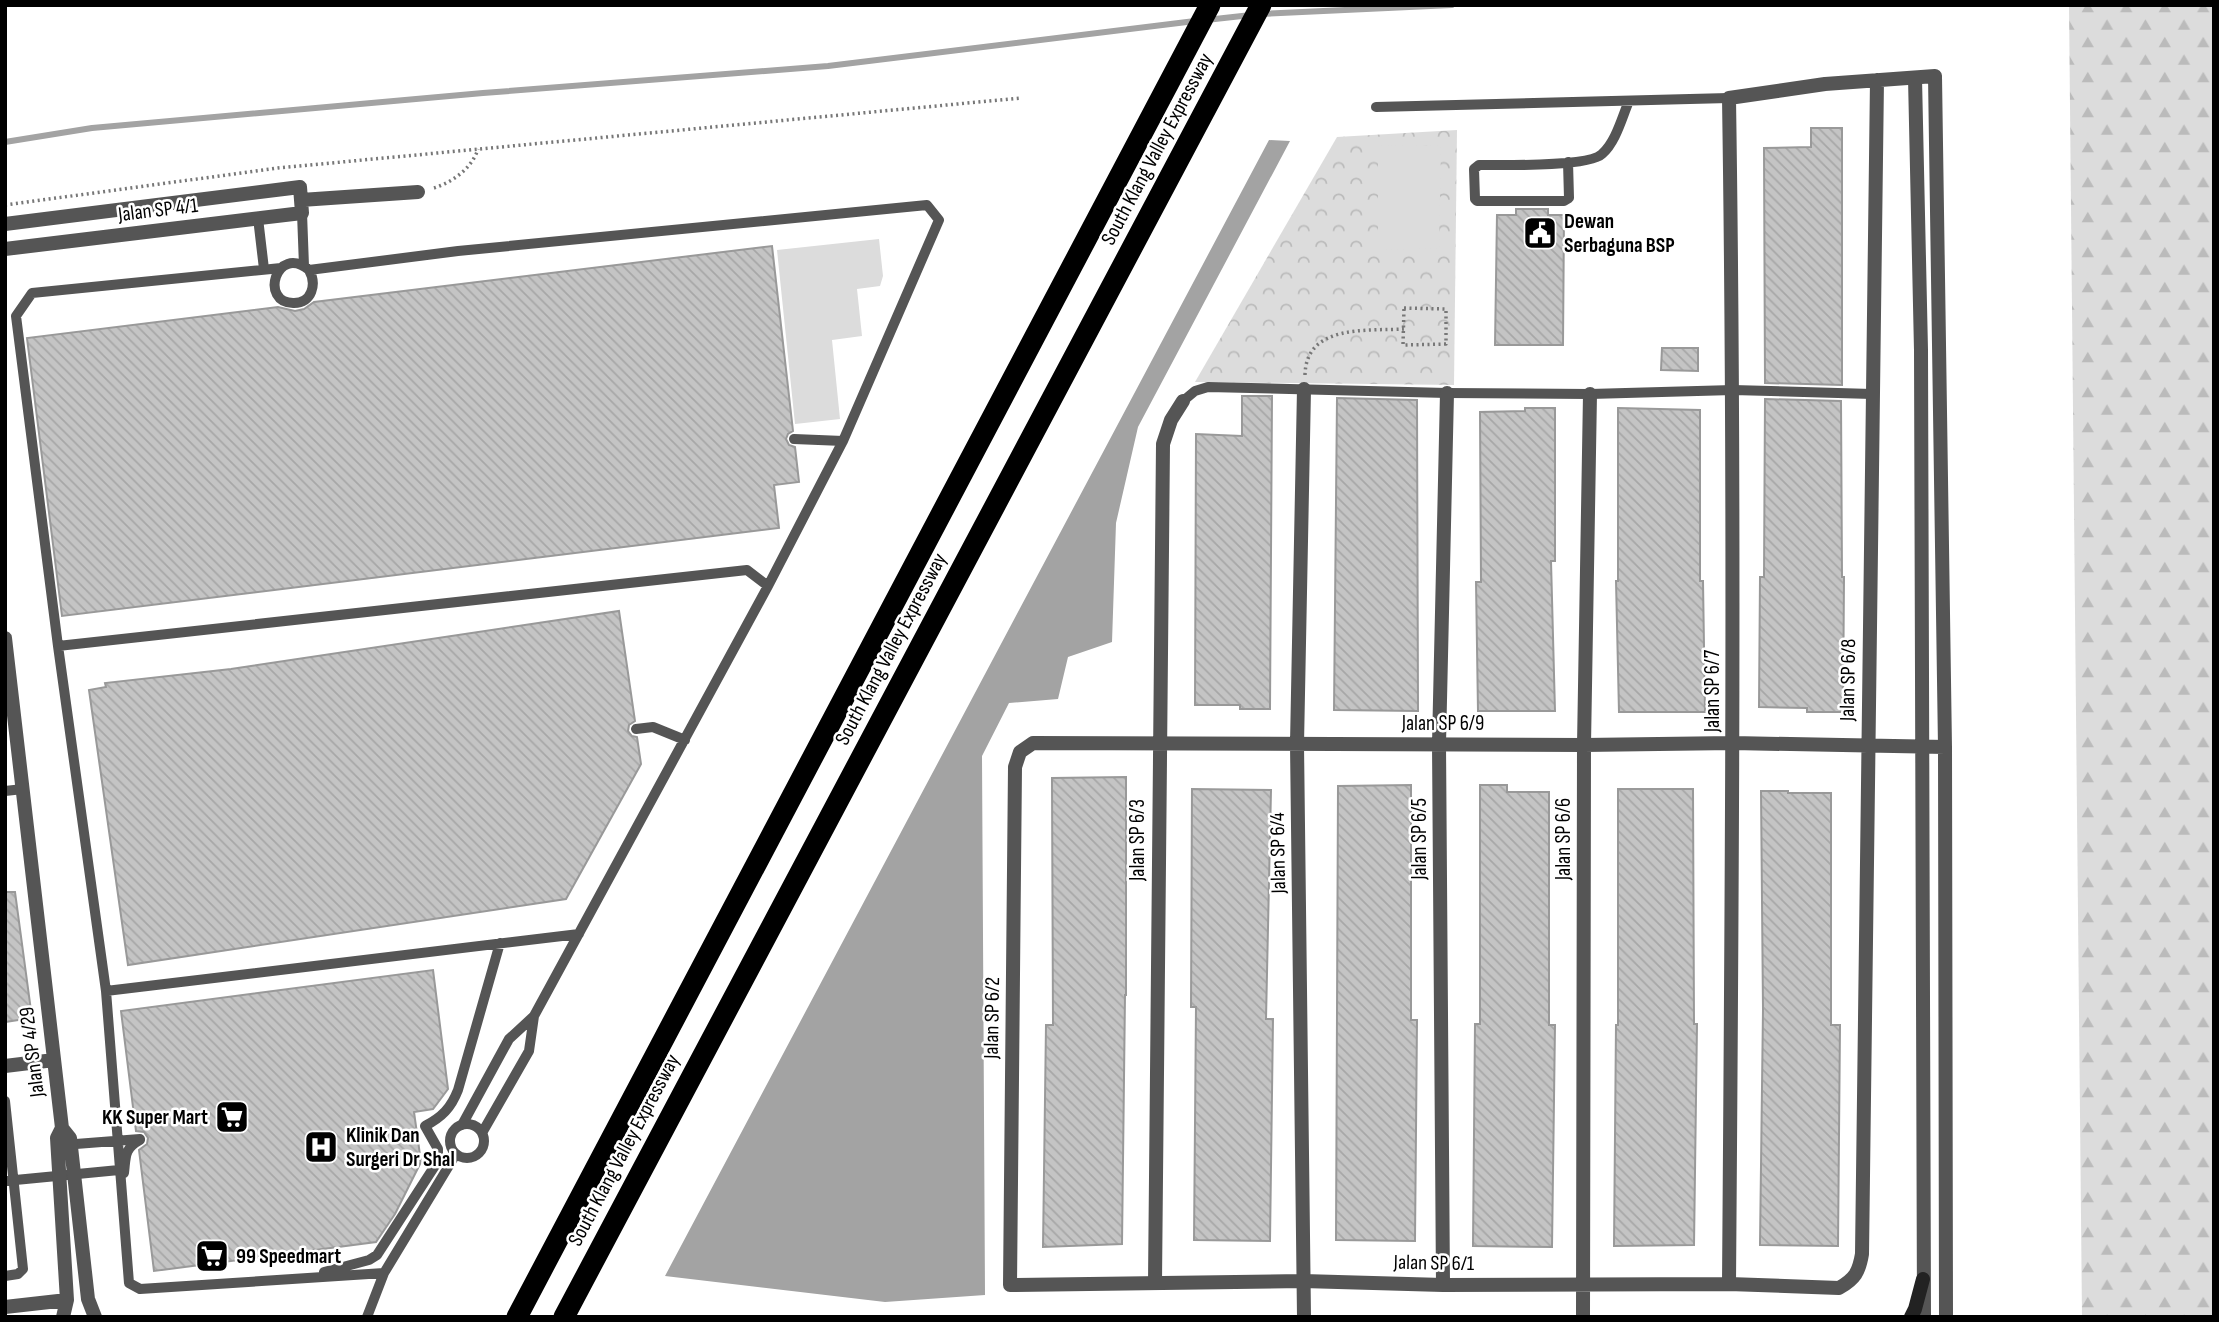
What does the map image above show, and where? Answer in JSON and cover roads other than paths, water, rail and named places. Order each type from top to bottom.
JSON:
[{"type":"highway","name":"South Klang Valley Expressway","points":[[517,1317],[1210,5]]},
{"type":"highway","name":"South Klang Valley Expressway","points":[[564,1317],[1261,5]]},
{"type":"main road","points":[[1911,1317],[1916,1309],[1923,1279]]},
{"type":"street","points":[[1729,98],[1825,84],[1935,76],[1945,747],[1946,1317]]},
{"type":"street","points":[[1916,78],[1921,350],[1924,1317]]},
{"type":"street","name":"Jalan SP 6/8","points":[[1854,1278],[1860,1269],[1861,1254],[1877,80]]},
{"type":"street","name":"Jalan SP 6/7","points":[[1729,98],[1733,390],[1729,1284]]},
{"type":"street","name":"Jalan SP 4/1","points":[[5,224],[300,187],[301,206]]},
{"type":"street","name":"Jalan SP 4/1","points":[[5,249],[258,218],[301,206],[418,192]]},
{"type":"street","name":"Jalan SP 6/4","points":[[1304,388],[1297,744],[1304,1317]]},
{"type":"street","name":"Jalan SP 6/5","points":[[1443,1285],[1439,744],[1447,393]]},
{"type":"street","name":"Jalan SP 6/6","points":[[1583,1317],[1584,745],[1590,394]]},
{"type":"street","name":"Jalan SP 6/3","points":[[1155,1283],[1158,743],[1163,444],[1171,421],[1183,401]]},
{"type":"street","name":"Jalan SP 4/29","points":[[5,638],[62,1128],[70,1138],[64,1145]]},
{"type":"street","name":"Jalan SP 6/9","points":[[1020,752],[1033,743],[1733,743],[1945,747]]},
{"type":"street","name":"Jalan SP 6/2","points":[[1010,1285],[1015,767],[1020,752]]},
{"type":"street","points":[[5,1066],[54,1060]]},
{"type":"street","points":[[64,1145],[74,1174],[88,1299],[95,1317]]},
{"type":"street","points":[[63,1317],[67,1300],[59,1176],[64,1145]]},
{"type":"street","name":"Jalan SP 6/1","points":[[1010,1285],[1303,1281],[1443,1285],[1729,1284],[1839,1288],[1854,1278]]},
{"type":"street","points":[[5,1307],[67,1300]]},
{"type":"lane","points":[[1376,107],[1729,98]]},
{"type":"lane","points":[[1568,162],[1569,198],[1564,201],[1475,199],[1474,169],[1479,166],[1589,161],[1604,153],[1629,101]]},
{"type":"lane","points":[[384,1273],[141,1289],[129,1283],[106,991],[16,316],[32,293],[281,268],[292,263],[307,268],[928,205],[939,220],[843,441],[768,586],[534,1016],[509,1039],[462,1125],[454,1130],[450,1140],[457,1154],[467,1158],[478,1154],[484,1144],[482,1133],[474,1125],[462,1125]]},
{"type":"lane","points":[[281,268],[274,279],[275,291],[289,303],[302,302],[311,294],[314,282],[307,268],[301,206]]},
{"type":"lane","points":[[258,218],[264,269]]},
{"type":"lane","points":[[1183,401],[1195,391],[1208,387],[1447,393],[1590,394],[1733,390],[1872,394]]},
{"type":"lane","points":[[794,439],[843,441]]},
{"type":"lane","points":[[58,646],[747,570],[768,586]]},
{"type":"lane","points":[[636,729],[653,727],[685,740]]},
{"type":"lane","points":[[5,791],[23,789]]},
{"type":"lane","points":[[106,991],[579,934]]},
{"type":"lane","points":[[301,1278],[369,1260],[377,1255],[438,1161],[438,1149],[425,1126],[438,1120],[451,1107],[458,1090],[500,943]]},
{"type":"lane","points":[[482,1133],[529,1051],[534,1016]]},
{"type":"lane","points":[[5,1101],[10,1181],[23,1269],[18,1274],[5,1276]]},
{"type":"lane","points":[[64,1145],[140,1139],[127,1150],[121,1186]]},
{"type":"lane","points":[[367,1317],[384,1273],[457,1154]]},
{"type":"lane","points":[[10,1181],[119,1170]]},
{"type":"waterway","points":[[1262,14],[1452,5]]},
{"type":"waterway","points":[[1206,20],[1251,15]]},
{"type":"waterway","points":[[5,142],[92,128],[828,66],[1195,21]]},
{"type":"place","name":"Dewan Serbaguna BSP","points":[[1540,233]]},
{"type":"place","name":"KK Super Mart","points":[[232,1117]]},
{"type":"place","name":"Klinik Dan Surgeri Dr Shal","points":[[321,1147]]},
{"type":"place","name":"99 Speedmart","points":[[212,1256]]}]
